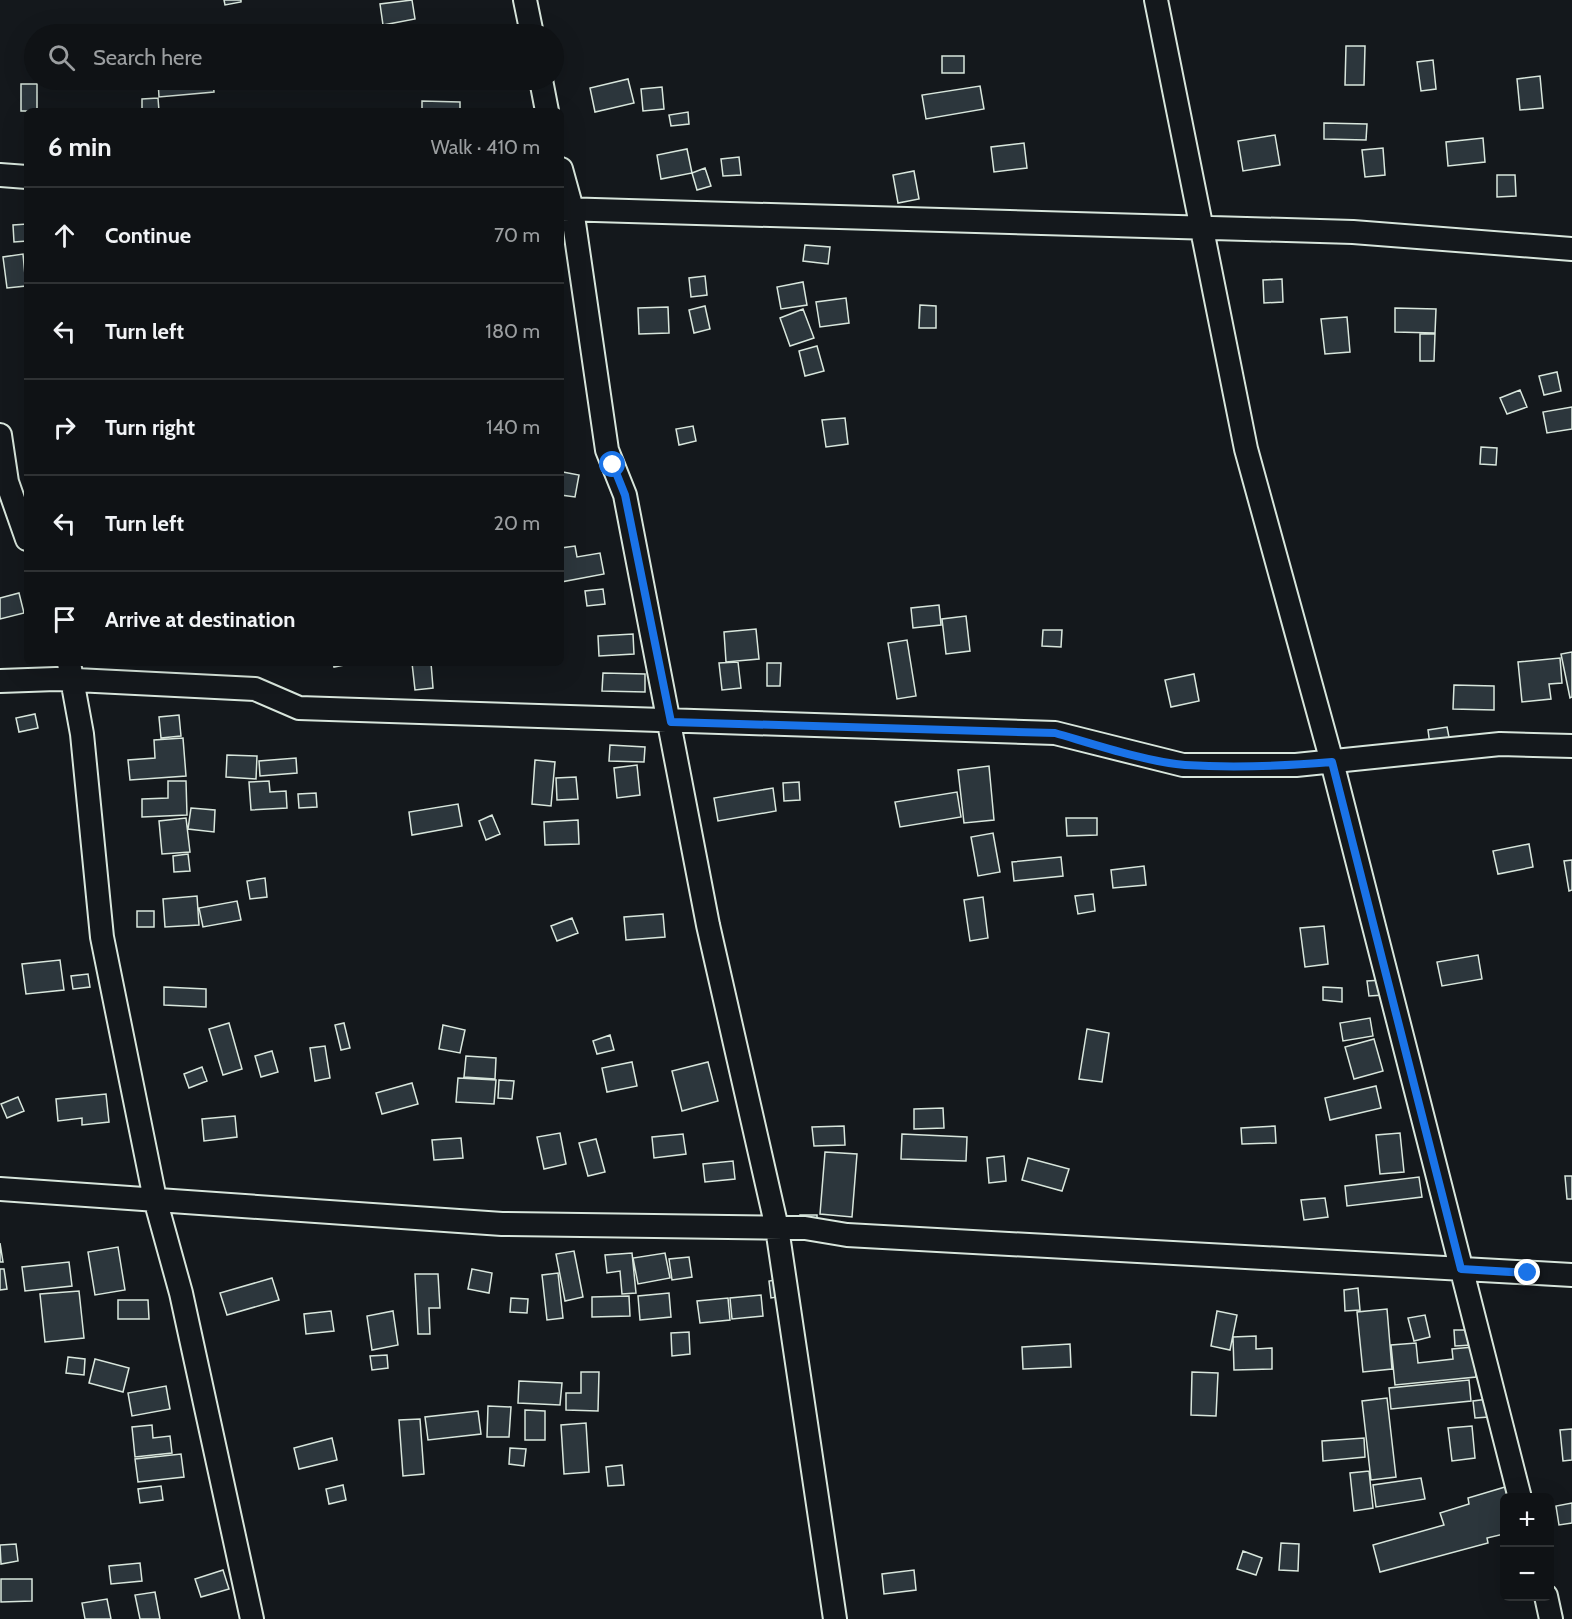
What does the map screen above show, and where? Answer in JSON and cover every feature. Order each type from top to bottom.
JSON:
[{"type":"street","points":[[525,0],[530,24]]},
{"type":"street","points":[[1156,0],[1246,449],[1332,762],[1519,1493]]},
{"type":"street","points":[[543,90],[546,108]]},
{"type":"street","points":[[0,175],[24,177]]},
{"type":"street","points":[[564,193],[607,450],[625,495],[671,722],[708,925],[777,1228],[835,1619]]},
{"type":"street","points":[[566,209],[1353,232],[1572,249]]},
{"type":"street","points":[[0,435],[7,482],[24,530]]},
{"type":"street","points":[[70,671],[82,734],[102,937],[155,1199],[181,1293],[252,1619]]},
{"type":"street","points":[[0,681],[70,671],[255,689],[300,708],[1055,733],[1106,748],[1183,765],[1296,765],[1500,744],[1572,746]]},
{"type":"street","points":[[0,1189],[502,1224],[805,1228],[847,1235],[1572,1275]]},
{"type":"street","points":[[1547,1601],[1551,1619]]},
{"type":"building","points":[[224,0],[241,0],[241,2],[225,5]]},
{"type":"building","points":[[412,0],[415,19],[383,24],[380,4]]},
{"type":"building","points":[[1346,46],[1365,46],[1364,85],[1345,85]]},
{"type":"building","points":[[942,56],[964,56],[964,73],[942,73]]},
{"type":"building","points":[[1433,60],[1436,89],[1421,91],[1417,62]]},
{"type":"building","points":[[1540,76],[1543,108],[1520,110],[1517,79]]},
{"type":"building","points":[[628,79],[634,103],[595,112],[590,88]]},
{"type":"building","points":[[21,84],[24,84],[24,90],[37,90],[37,108],[24,108],[24,111],[21,111]]},
{"type":"building","points":[[980,86],[984,109],[926,119],[922,95]]},
{"type":"building","points":[[662,87],[664,109],[643,111],[641,89]]},
{"type":"building","points":[[159,90],[214,90],[214,92],[159,97]]},
{"type":"building","points":[[158,98],[159,108],[142,108],[142,99]]},
{"type":"building","points":[[422,101],[460,102],[460,108],[422,108]]},
{"type":"building","points":[[688,112],[689,124],[671,126],[669,115]]},
{"type":"building","points":[[1324,123],[1367,124],[1366,140],[1324,139]]},
{"type":"building","points":[[1275,135],[1280,165],[1243,171],[1238,141]]},
{"type":"building","points":[[1483,138],[1485,162],[1448,166],[1446,142]]},
{"type":"building","points":[[1024,143],[1027,168],[994,172],[991,147]]},
{"type":"building","points":[[1383,148],[1385,175],[1365,177],[1362,150]]},
{"type":"building","points":[[687,149],[692,173],[661,179],[657,155]]},
{"type":"building","points":[[739,157],[741,175],[723,176],[721,159]]},
{"type":"building","points":[[705,168],[711,186],[697,190],[692,173]]},
{"type":"building","points":[[914,171],[919,199],[898,203],[893,175]]},
{"type":"building","points":[[1497,175],[1515,175],[1516,196],[1497,197]]},
{"type":"building","points":[[24,224],[24,241],[14,242],[13,225]]},
{"type":"building","points":[[805,245],[830,247],[828,264],[803,261]]},
{"type":"building","points":[[23,254],[24,286],[7,288],[3,257]]},
{"type":"building","points":[[705,276],[707,295],[691,297],[689,278]]},
{"type":"building","points":[[1282,279],[1283,302],[1264,303],[1263,280]]},
{"type":"building","points":[[803,282],[807,305],[781,309],[777,287]]},
{"type":"building","points":[[846,298],[849,323],[820,327],[816,302]]},
{"type":"building","points":[[920,305],[936,306],[936,328],[919,328]]},
{"type":"building","points":[[705,306],[710,329],[694,333],[689,310]]},
{"type":"building","points":[[668,307],[669,333],[639,334],[638,308]]},
{"type":"building","points":[[1395,308],[1436,309],[1435,333],[1395,332]]},
{"type":"building","points":[[803,309],[814,338],[790,346],[780,318]]},
{"type":"building","points":[[1347,317],[1350,352],[1325,354],[1321,319]]},
{"type":"building","points":[[1420,334],[1435,334],[1434,361],[1420,361]]},
{"type":"building","points":[[817,346],[824,371],[805,376],[799,351]]},
{"type":"building","points":[[1557,372],[1561,391],[1544,395],[1539,376]]},
{"type":"building","points":[[1520,390],[1527,407],[1507,414],[1500,398]]},
{"type":"building","points":[[1572,407],[1572,429],[1547,433],[1543,412]]},
{"type":"building","points":[[845,418],[848,444],[826,447],[822,420]]},
{"type":"building","points":[[693,426],[696,441],[679,445],[676,429]]},
{"type":"building","points":[[1481,447],[1497,448],[1496,465],[1480,464]]},
{"type":"building","points":[[564,472],[579,475],[575,497],[564,495]]},
{"type":"building","points":[[575,546],[577,557],[600,553],[604,574],[564,581],[564,548]]},
{"type":"building","points":[[603,589],[605,604],[587,606],[585,591]]},
{"type":"building","points":[[19,593],[24,613],[0,619],[0,598]]},
{"type":"building","points":[[939,605],[941,625],[913,628],[911,608]]},
{"type":"building","points":[[966,616],[970,651],[946,654],[942,619]]},
{"type":"building","points":[[756,629],[759,659],[726,662],[724,632]]},
{"type":"building","points":[[1043,630],[1062,630],[1061,647],[1042,646]]},
{"type":"building","points":[[633,634],[634,654],[599,656],[598,636]]},
{"type":"building","points":[[907,640],[916,696],[897,699],[888,643]]},
{"type":"building","points":[[1572,652],[1572,697],[1570,698],[1561,654]]},
{"type":"building","points":[[1560,658],[1562,683],[1549,684],[1551,699],[1522,702],[1518,662]]},
{"type":"building","points":[[738,662],[741,688],[722,690],[719,663]]},
{"type":"building","points":[[767,663],[781,663],[780,686],[767,686]]},
{"type":"building","points":[[412,666],[431,666],[433,688],[415,690]]},
{"type":"building","points":[[603,673],[645,674],[645,692],[602,691]]},
{"type":"building","points":[[1194,674],[1199,701],[1171,707],[1165,680]]},
{"type":"building","points":[[1454,685],[1494,686],[1494,710],[1453,709]]},
{"type":"building","points":[[35,714],[38,728],[19,732],[16,718]]},
{"type":"building","points":[[179,715],[181,736],[161,738],[159,717]]},
{"type":"building","points":[[1447,727],[1450,742],[1430,745],[1428,730]]},
{"type":"building","points":[[183,738],[186,776],[130,780],[128,760],[155,758],[154,740]]},
{"type":"building","points":[[610,745],[645,747],[644,762],[609,761]]},
{"type":"building","points":[[227,755],[257,756],[256,779],[226,777]]},
{"type":"building","points":[[296,758],[297,773],[260,776],[259,761]]},
{"type":"building","points":[[535,760],[555,762],[551,806],[532,804]]},
{"type":"building","points":[[637,765],[640,795],[617,798],[614,768]]},
{"type":"building","points":[[989,766],[994,820],[964,823],[958,770]]},
{"type":"building","points":[[576,777],[578,799],[557,800],[556,778]]},
{"type":"building","points":[[168,781],[186,781],[187,815],[142,817],[142,799],[168,798]]},
{"type":"building","points":[[269,781],[270,792],[286,791],[287,808],[251,810],[249,782]]},
{"type":"building","points":[[799,782],[800,800],[784,801],[783,783]]},
{"type":"building","points":[[773,788],[776,811],[718,821],[714,798]]},
{"type":"building","points":[[957,792],[961,817],[900,827],[895,802]]},
{"type":"building","points":[[316,793],[317,807],[299,808],[298,794]]},
{"type":"building","points":[[458,804],[462,826],[412,835],[409,812]]},
{"type":"building","points":[[191,808],[215,810],[214,832],[188,829]]},
{"type":"building","points":[[492,815],[500,834],[486,840],[479,821]]},
{"type":"building","points":[[186,818],[190,852],[162,854],[159,821]]},
{"type":"building","points":[[1066,818],[1097,818],[1097,835],[1067,836]]},
{"type":"building","points":[[578,820],[579,844],[545,845],[544,822]]},
{"type":"building","points":[[993,833],[1000,872],[978,876],[971,837]]},
{"type":"building","points":[[1529,844],[1533,867],[1498,874],[1493,851]]},
{"type":"building","points":[[188,854],[190,871],[174,872],[173,856]]},
{"type":"building","points":[[1061,857],[1063,876],[1014,881],[1012,862]]},
{"type":"building","points":[[1572,860],[1572,890],[1569,891],[1564,861]]},
{"type":"building","points":[[1144,866],[1146,885],[1113,888],[1111,870]]},
{"type":"building","points":[[265,878],[267,897],[250,899],[247,881]]},
{"type":"building","points":[[1093,894],[1095,911],[1078,914],[1075,896]]},
{"type":"building","points":[[197,896],[199,925],[165,927],[163,899]]},
{"type":"building","points":[[983,897],[988,938],[970,941],[964,900]]},
{"type":"building","points":[[237,901],[241,920],[203,927],[199,908]]},
{"type":"building","points":[[137,911],[154,911],[154,927],[137,927]]},
{"type":"building","points":[[663,914],[665,937],[626,940],[624,917]]},
{"type":"building","points":[[572,918],[578,933],[557,941],[551,926]]},
{"type":"building","points":[[1324,926],[1328,964],[1305,967],[1300,928]]},
{"type":"building","points":[[1478,955],[1482,979],[1442,986],[1437,962]]},
{"type":"building","points":[[60,960],[64,990],[26,994],[22,964]]},
{"type":"building","points":[[88,974],[90,987],[73,989],[71,976]]},
{"type":"building","points":[[1382,980],[1384,995],[1369,996],[1367,981]]},
{"type":"building","points":[[164,987],[206,989],[206,1007],[164,1005]]},
{"type":"building","points":[[1323,987],[1342,988],[1342,1002],[1323,1000]]},
{"type":"building","points":[[1370,1018],[1373,1036],[1343,1041],[1340,1023]]},
{"type":"building","points":[[229,1023],[242,1069],[223,1075],[209,1029]]},
{"type":"building","points":[[344,1023],[350,1048],[341,1050],[335,1025]]},
{"type":"building","points":[[443,1025],[465,1030],[460,1053],[439,1049]]},
{"type":"building","points":[[1087,1029],[1109,1033],[1102,1082],[1079,1079]]},
{"type":"building","points":[[610,1035],[614,1050],[597,1054],[593,1041]]},
{"type":"building","points":[[1374,1039],[1383,1071],[1354,1079],[1345,1047]]},
{"type":"building","points":[[325,1046],[330,1078],[315,1081],[310,1048]]},
{"type":"building","points":[[272,1051],[278,1072],[261,1077],[255,1056]]},
{"type":"building","points":[[466,1056],[496,1058],[495,1079],[464,1077]]},
{"type":"building","points":[[632,1062],[637,1086],[607,1092],[602,1068]]},
{"type":"building","points":[[708,1062],[718,1101],[682,1111],[672,1071]]},
{"type":"building","points":[[202,1067],[207,1081],[189,1088],[184,1074]]},
{"type":"building","points":[[458,1078],[496,1080],[494,1104],[456,1102]]},
{"type":"building","points":[[499,1080],[514,1081],[512,1099],[498,1098]]},
{"type":"building","points":[[412,1083],[418,1104],[382,1114],[376,1093]]},
{"type":"building","points":[[1376,1086],[1381,1108],[1330,1120],[1325,1098]]},
{"type":"building","points":[[106,1094],[109,1122],[82,1125],[82,1118],[58,1121],[56,1099]]},
{"type":"building","points":[[18,1097],[24,1111],[7,1118],[1,1104]]},
{"type":"building","points":[[943,1108],[944,1128],[914,1129],[914,1109]]},
{"type":"building","points":[[235,1116],[237,1137],[204,1141],[202,1119]]},
{"type":"building","points":[[844,1126],[845,1145],[814,1146],[812,1127]]},
{"type":"building","points":[[1275,1126],[1276,1143],[1242,1144],[1241,1128]]},
{"type":"building","points":[[560,1133],[566,1164],[544,1169],[537,1137]]},
{"type":"building","points":[[1400,1133],[1404,1172],[1380,1174],[1376,1135]]},
{"type":"building","points":[[683,1134],[686,1154],[654,1158],[652,1137]]},
{"type":"building","points":[[902,1134],[967,1137],[966,1161],[901,1159]]},
{"type":"building","points":[[461,1138],[463,1158],[434,1160],[432,1140]]},
{"type":"building","points":[[596,1139],[605,1172],[588,1176],[579,1143]]},
{"type":"building","points":[[825,1152],[857,1154],[852,1217],[820,1214]]},
{"type":"building","points":[[1004,1156],[1006,1181],[989,1183],[987,1158]]},
{"type":"building","points":[[1028,1158],[1069,1169],[1062,1191],[1022,1180]]},
{"type":"building","points":[[733,1161],[735,1179],[705,1182],[703,1164]]},
{"type":"building","points":[[1565,1176],[1572,1176],[1572,1199],[1567,1199]]},
{"type":"building","points":[[1419,1177],[1422,1197],[1347,1206],[1345,1186]]},
{"type":"building","points":[[1325,1198],[1328,1217],[1304,1220],[1301,1200]]},
{"type":"building","points":[[800,1215],[817,1215],[817,1231],[800,1230]]},
{"type":"building","points":[[0,1243],[3,1262],[0,1262]]},
{"type":"building","points":[[118,1247],[125,1290],[95,1295],[88,1252]]},
{"type":"building","points":[[574,1251],[583,1297],[565,1301],[556,1254]]},
{"type":"building","points":[[632,1253],[636,1293],[622,1294],[620,1271],[607,1273],[605,1255]]},
{"type":"building","points":[[665,1253],[670,1278],[638,1284],[633,1258]]},
{"type":"building","points":[[689,1257],[692,1277],[672,1280],[669,1259]]},
{"type":"building","points":[[69,1262],[72,1286],[25,1291],[22,1267]]},
{"type":"building","points":[[0,1269],[4,1269],[7,1289],[0,1290]]},
{"type":"building","points":[[472,1269],[492,1273],[489,1293],[468,1289]]},
{"type":"building","points":[[558,1273],[563,1318],[547,1320],[542,1275]]},
{"type":"building","points":[[415,1274],[438,1274],[440,1308],[429,1308],[430,1334],[418,1334]]},
{"type":"building","points":[[272,1278],[279,1300],[227,1315],[220,1293]]},
{"type":"building","points":[[787,1278],[790,1295],[771,1298],[769,1281]]},
{"type":"building","points":[[1358,1288],[1360,1310],[1345,1311],[1344,1290]]},
{"type":"building","points":[[79,1291],[84,1338],[45,1342],[40,1294]]},
{"type":"building","points":[[669,1293],[671,1317],[640,1320],[638,1296]]},
{"type":"building","points":[[761,1295],[763,1316],[732,1319],[730,1298]]},
{"type":"building","points":[[629,1296],[630,1316],[592,1317],[592,1297]]},
{"type":"building","points":[[511,1298],[528,1299],[527,1313],[510,1312]]},
{"type":"building","points":[[728,1298],[730,1320],[700,1323],[697,1301]]},
{"type":"building","points":[[118,1300],[148,1300],[149,1319],[118,1319]]},
{"type":"building","points":[[1387,1309],[1392,1369],[1363,1372],[1357,1312]]},
{"type":"building","points":[[331,1311],[334,1331],[306,1334],[304,1314]]},
{"type":"building","points":[[393,1311],[398,1345],[372,1350],[367,1316]]},
{"type":"building","points":[[1217,1311],[1237,1315],[1230,1350],[1211,1346]]},
{"type":"building","points":[[1425,1315],[1430,1337],[1414,1341],[1408,1318]]},
{"type":"building","points":[[1454,1330],[1472,1330],[1472,1345],[1455,1346]]},
{"type":"building","points":[[689,1332],[690,1354],[672,1356],[671,1333]]},
{"type":"building","points":[[1256,1336],[1256,1349],[1272,1348],[1272,1369],[1234,1370],[1233,1337]]},
{"type":"building","points":[[1416,1343],[1418,1363],[1453,1359],[1452,1349],[1473,1347],[1476,1377],[1395,1385],[1391,1345]]},
{"type":"building","points":[[1070,1344],[1071,1367],[1023,1369],[1022,1347]]},
{"type":"building","points":[[387,1355],[388,1368],[372,1370],[370,1356]]},
{"type":"building","points":[[68,1357],[85,1359],[84,1375],[66,1373]]},
{"type":"building","points":[[95,1359],[129,1368],[123,1392],[89,1383]]},
{"type":"building","points":[[581,1372],[599,1372],[598,1411],[566,1410],[566,1393],[581,1393]]},
{"type":"building","points":[[1192,1372],[1218,1373],[1216,1416],[1191,1415]]},
{"type":"building","points":[[1469,1380],[1471,1401],[1391,1409],[1389,1388]]},
{"type":"building","points":[[519,1381],[562,1383],[560,1405],[518,1403]]},
{"type":"building","points":[[166,1386],[170,1409],[132,1416],[128,1393]]},
{"type":"building","points":[[1387,1398],[1396,1477],[1371,1480],[1362,1401]]},
{"type":"building","points":[[1488,1399],[1489,1417],[1475,1418],[1473,1401]]},
{"type":"building","points":[[488,1406],[511,1407],[509,1437],[487,1437]]},
{"type":"building","points":[[525,1410],[545,1411],[545,1440],[525,1440]]},
{"type":"building","points":[[478,1411],[481,1434],[428,1440],[425,1417]]},
{"type":"building","points":[[420,1419],[424,1474],[403,1476],[399,1420]]},
{"type":"building","points":[[586,1423],[589,1472],[564,1474],[561,1425]]},
{"type":"building","points":[[152,1425],[153,1438],[170,1436],[172,1453],[135,1457],[132,1427]]},
{"type":"building","points":[[1472,1426],[1475,1458],[1452,1461],[1448,1428]]},
{"type":"building","points":[[1572,1429],[1572,1460],[1563,1461],[1560,1430]]},
{"type":"building","points":[[332,1438],[337,1460],[299,1469],[294,1448]]},
{"type":"building","points":[[1364,1438],[1365,1457],[1323,1461],[1322,1441]]},
{"type":"building","points":[[510,1448],[526,1449],[524,1466],[509,1464]]},
{"type":"building","points":[[181,1454],[184,1477],[138,1482],[135,1459]]},
{"type":"building","points":[[622,1465],[624,1485],[608,1486],[606,1467]]},
{"type":"building","points":[[1369,1471],[1373,1508],[1354,1511],[1350,1473]]},
{"type":"building","points":[[1421,1478],[1425,1499],[1376,1507],[1373,1485]]},
{"type":"building","points":[[343,1485],[346,1500],[329,1504],[326,1489]]},
{"type":"building","points":[[161,1486],[163,1500],[140,1503],[138,1489]]},
{"type":"building","points":[[1505,1487],[1507,1493],[1500,1493],[1500,1535],[1487,1538],[1488,1543],[1380,1572],[1373,1545],[1444,1525],[1440,1513],[1469,1504],[1468,1498]]},
{"type":"building","points":[[1572,1503],[1572,1523],[1559,1525],[1556,1506]]},
{"type":"building","points":[[1281,1543],[1299,1544],[1298,1571],[1279,1570]]},
{"type":"building","points":[[16,1544],[18,1561],[1,1564],[0,1545]]},
{"type":"building","points":[[1243,1551],[1262,1558],[1256,1575],[1237,1569]]},
{"type":"building","points":[[140,1563],[142,1581],[111,1584],[109,1566]]},
{"type":"building","points":[[223,1570],[229,1589],[201,1597],[195,1579]]},
{"type":"building","points":[[914,1570],[916,1590],[884,1594],[882,1574]]},
{"type":"building","points":[[1,1579],[32,1579],[32,1601],[1,1602]]},
{"type":"building","points":[[155,1592],[160,1619],[140,1619],[135,1595]]},
{"type":"building","points":[[107,1599],[111,1619],[85,1619],[82,1603]]},
{"type":"route","points":[[613,465],[625,495],[671,722],[1055,733],[1106,748],[1183,765],[1296,765],[1332,762],[1461,1269],[1528,1273]]}]
